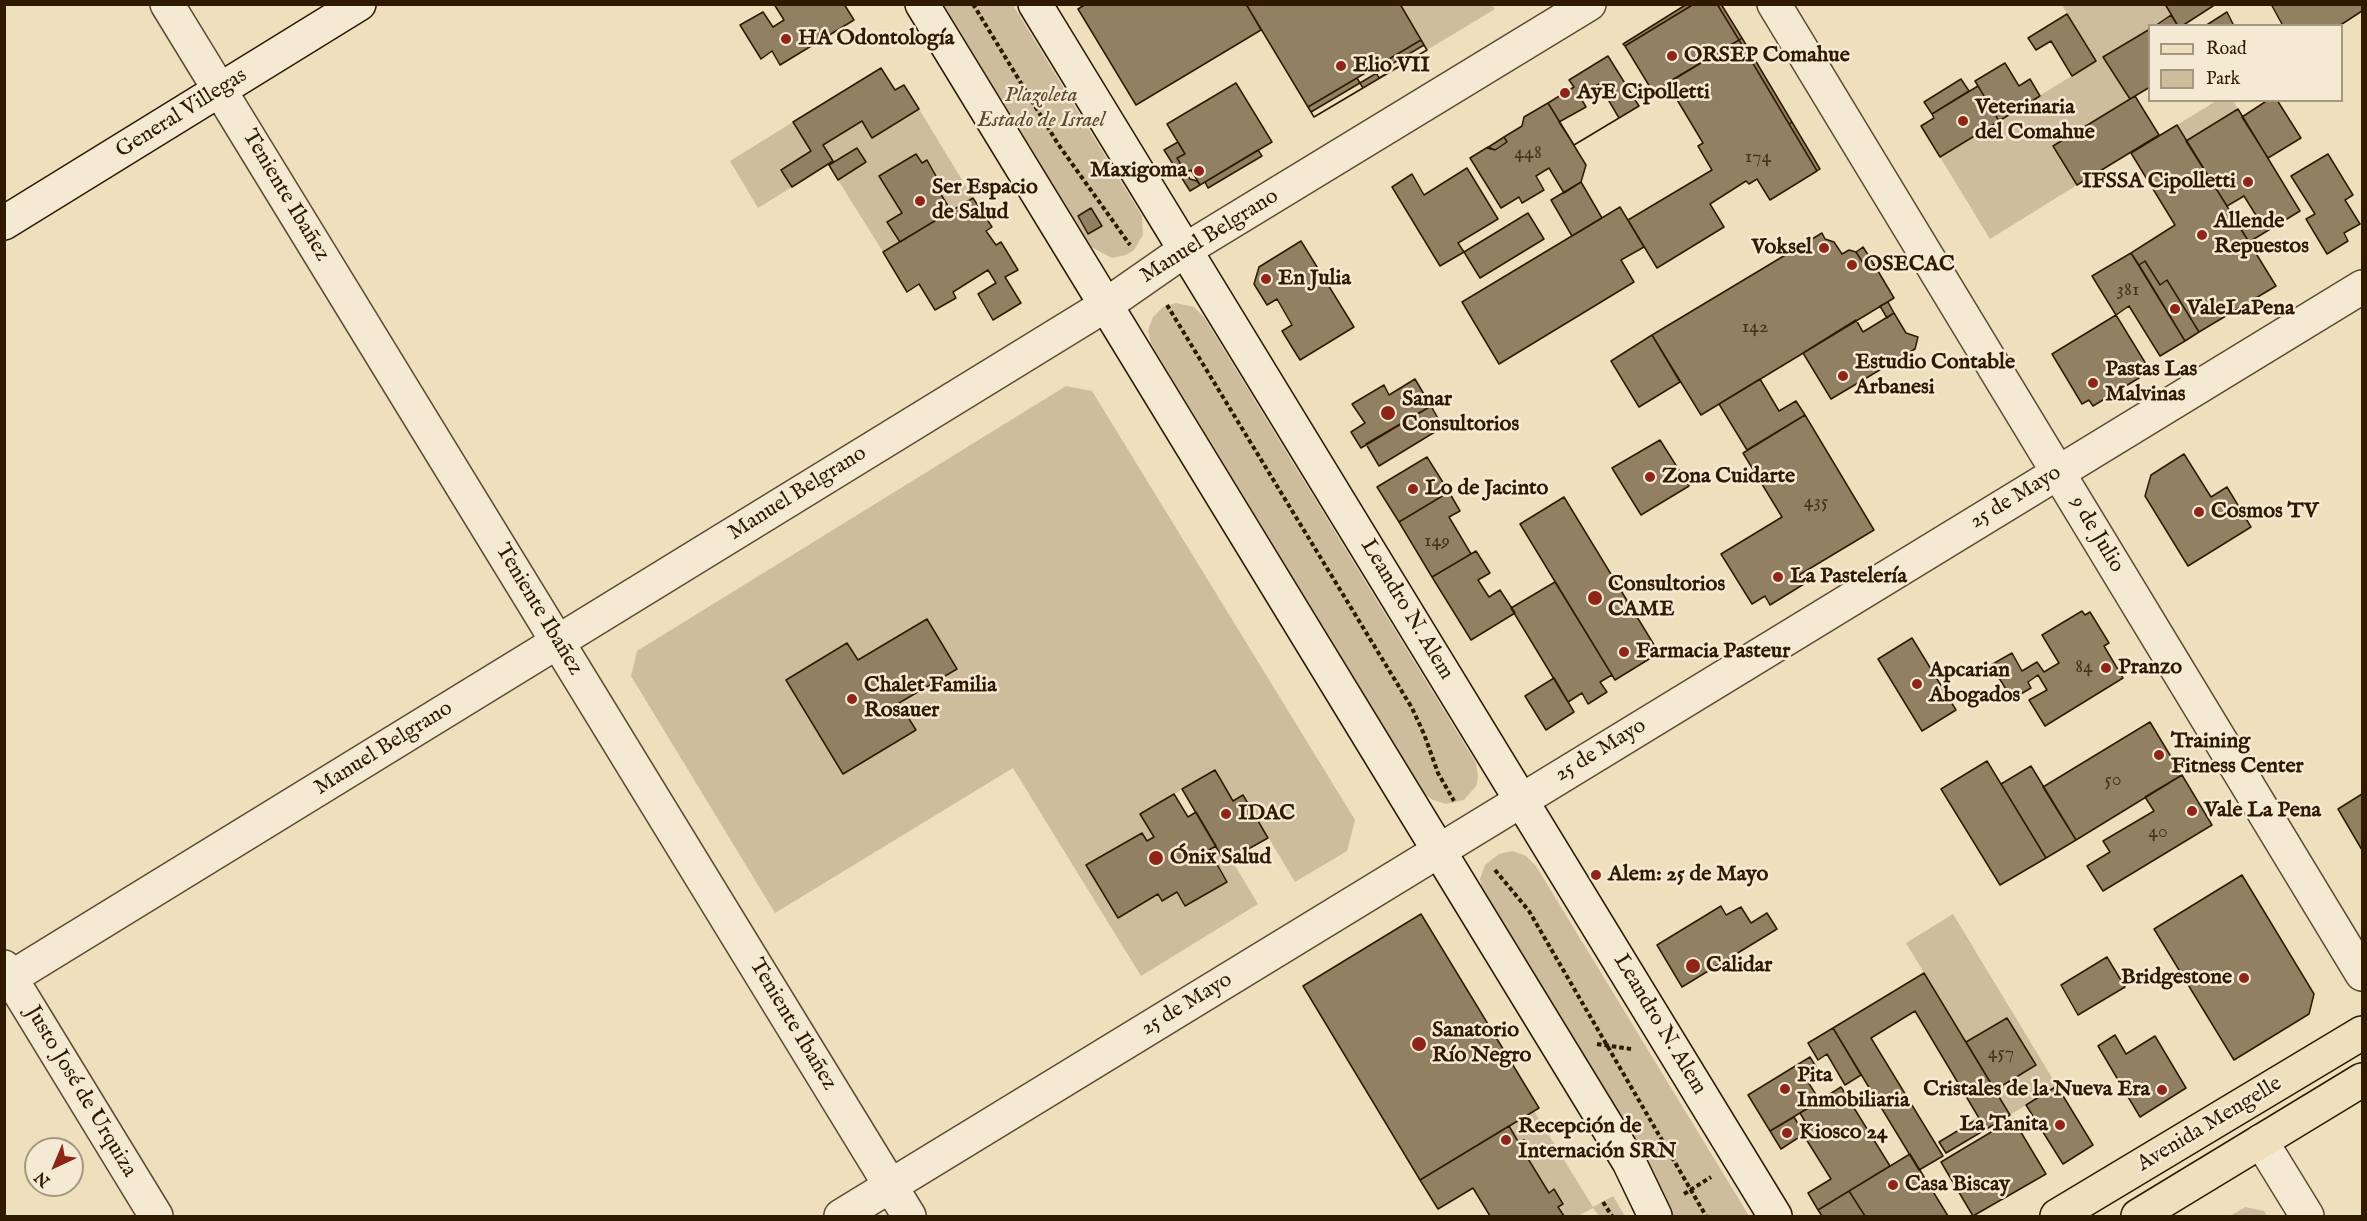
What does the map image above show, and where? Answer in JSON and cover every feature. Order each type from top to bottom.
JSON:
[{"type":"main road","name":"Avenida Mengelle","points":[[2057,1216],[2362,1032]]},
{"type":"main road","name":"Avenida Mengelle","points":[[2138,1216],[2362,1080]]},
{"type":"street","name":"Teniente Ibañez","points":[[167,4],[909,1216]]},
{"type":"street","name":"General Villegas","points":[[4,223],[359,4]]},
{"type":"street","points":[[922,4],[1629,1162],[1655,1216]]},
{"type":"street","name":"Leandro N. Alem","points":[[1035,4],[1775,1216]]},
{"type":"street","name":"Manuel Belgrano","points":[[7,976],[558,642],[1106,305],[1185,250],[1589,4]]},
{"type":"street","name":"9 de Julio","points":[[1774,4],[2362,974]]},
{"type":"street","name":"25 de Mayo","points":[[841,1216],[2362,287]]},
{"type":"street","name":"Justo José de Urquiza","points":[[7,976],[156,1216]]},
{"type":"street","points":[[2261,1141],[2307,1216]]},
{"type":"path","points":[[973,4],[1058,144],[1114,219],[1134,250]]},
{"type":"path","points":[[1167,305],[1412,708],[1438,773],[1455,803]]},
{"type":"path","points":[[1488,861],[1526,907],[1706,1216]]},
{"type":"path","points":[[1588,1043],[1641,1051]]},
{"type":"path","points":[[1682,1195],[1717,1174]]},
{"type":"path","points":[[1603,1202],[1612,1216]]},
{"type":"green space","name":"Plazoleta Estado de Israel","points":[[943,5],[1013,5],[1142,216],[1143,235],[1134,250],[1126,255],[1112,258],[1091,247]]},
{"type":"green space","points":[[1400,5],[1492,5],[1495,9],[1427,50]]},
{"type":"green space","points":[[2062,5],[2165,5],[2171,15],[2157,24],[2148,24],[2148,30],[2104,57],[2130,99],[2053,146],[2077,185],[1990,239],[1940,157],[2096,61]]},
{"type":"green space","points":[[2214,102],[2234,102],[2238,109],[2186,141],[2177,125]]},
{"type":"green space","points":[[919,109],[973,198],[951,211],[939,191],[943,188],[932,169],[927,161],[922,163],[916,154],[880,176],[902,213],[887,222],[900,242],[883,252],[838,180],[866,162],[857,148],[833,161],[823,145],[862,121],[872,138]]},
{"type":"green space","points":[[793,122],[811,151],[781,169],[792,187],[758,208],[730,161]]},
{"type":"green space","points":[[1176,303],[1194,307],[1204,317],[1476,763],[1478,777],[1476,786],[1464,800],[1446,804],[1433,800],[1425,794],[1151,344],[1148,330],[1153,317],[1163,307]]},
{"type":"green space","points":[[1066,386],[1092,391],[1355,820],[1347,851],[1295,882],[1243,795],[1233,801],[1215,770],[1141,814],[1154,837],[1147,841],[1141,833],[1086,866],[1117,918],[1158,894],[1162,901],[1177,892],[1186,906],[1227,882],[1209,850],[1216,846],[1225,862],[1231,859],[1258,904],[1141,976],[1013,768],[775,913],[631,676],[637,651]],"holes":[[[927,619],[957,669],[899,703],[916,731],[843,774],[786,680],[847,643],[858,660]]]},
{"type":"green space","points":[[1513,851],[1526,856],[1536,866],[1749,1216],[1672,1216],[1483,893],[1480,879],[1485,865],[1499,854]]},
{"type":"green space","points":[[1953,914],[2057,1086],[2010,1115],[1995,1090],[2035,1065],[1966,1042],[1906,943]]},
{"type":"green space","points":[[1534,1111],[1593,1207],[1613,1196],[1625,1216],[1599,1216],[1593,1208],[1578,1216],[1564,1216],[1558,1207],[1563,1203],[1554,1190],[1549,1193],[1527,1157],[1532,1154],[1524,1140],[1519,1143],[1509,1126]]},
{"type":"green space","points":[[2245,1207],[2264,1211],[2267,1216],[2230,1216]]},
{"type":"building","name":"HA Odontología","points":[[774,4],[844,4],[854,20],[780,65],[772,51],[761,59],[740,25],[763,12],[773,27],[784,20]]},
{"type":"building","points":[[1086,4],[1246,4],[1261,30],[1136,105],[1078,9]]},
{"type":"building","name":"Elio VII","points":[[1246,4],[1400,4],[1427,50],[1314,117]]},
{"type":"building","points":[[1687,4],[1694,4],[1625,46],[1623,44]]},
{"type":"building","name":"ORSEP Comahue","points":[[1694,4],[1717,4],[1739,40],[1653,92],[1625,46]]},
{"type":"building","points":[[1717,4],[1721,4],[1742,38],[1739,40]]},
{"type":"building","points":[[2165,4],[2216,4],[2185,24],[2177,24]]},
{"type":"building","points":[[2271,4],[2362,4],[2362,11],[2342,24],[2282,24]]},
{"type":"building","points":[[2227,12],[2233,24],[2208,24]]},
{"type":"building","points":[[2067,14],[2096,61],[2072,76],[2051,41],[2036,50],[2028,38]]},
{"type":"building","points":[[2171,15],[2177,24],[2158,24]]},
{"type":"building","points":[[2148,30],[2148,88],[2130,99],[2103,57]]},
{"type":"building","points":[[1742,38],[1792,122],[1789,124],[1739,40]]},
{"type":"building","points":[[1421,40],[1427,50],[1379,78],[1374,68]]},
{"type":"building","points":[[1421,40],[1424,45],[1311,112],[1308,107]]},
{"type":"building","points":[[1739,40],[1817,171],[1770,200],[1757,179],[1749,184],[1746,181],[1710,204],[1724,227],[1657,268],[1628,220],[1712,170],[1698,146],[1703,143],[1667,83]]},
{"type":"building","points":[[1608,56],[1639,106],[1574,145],[1548,103],[1574,87],[1569,80]]},
{"type":"building","points":[[2005,63],[2019,86],[2030,79],[2040,96],[1999,121],[1975,81]]},
{"type":"building","points":[[881,68],[895,90],[904,85],[919,109],[872,138],[862,121],[823,145],[833,161],[792,187],[781,170],[811,151],[793,122]]},
{"type":"building","points":[[1357,78],[1363,88],[1314,117],[1308,107]]},
{"type":"building","points":[[1961,79],[1969,91],[1932,114],[1924,102]]},
{"type":"building","points":[[1236,83],[1272,142],[1200,185],[1197,181],[1190,179],[1177,158],[1185,154],[1167,124]]},
{"type":"building","points":[[1599,84],[1619,118],[1574,145],[1559,122],[1586,107],[1579,95]]},
{"type":"building","name":"Veterinaria del Comahue","points":[[1978,86],[1999,121],[1940,157],[1921,126],[1934,118],[1932,114]]},
{"type":"building","points":[[2135,96],[2159,135],[2077,185],[2053,146]]},
{"type":"building","points":[[2265,102],[2278,102],[2301,138],[2268,158],[2242,117]]},
{"type":"building","points":[[1548,103],[1586,165],[1581,182],[1564,193],[1549,168],[1536,176],[1544,190],[1522,203],[1519,197],[1501,208],[1470,158],[1488,147],[1495,150],[1507,142],[1504,137],[1522,126],[1524,117]]},
{"type":"building","points":[[2238,109],[2300,211],[2249,242],[2240,228],[2257,217],[2244,196],[2227,206],[2186,141]]},
{"type":"building","points":[[1792,122],[1820,169],[1817,171],[1789,124]]},
{"type":"building","name":"Allende Repuestos","points":[[2177,125],[2276,286],[2199,332],[2167,280],[2160,285],[2145,261],[2139,265],[2131,253],[2175,225],[2131,153]]},
{"type":"building","points":[[1504,137],[1507,142],[1495,150],[1487,148]]},
{"type":"building","points":[[1178,142],[1185,154],[1177,158],[1186,173],[1191,170],[1200,185],[1190,191],[1164,150]]},
{"type":"building","points":[[857,148],[866,162],[838,180],[829,165]]},
{"type":"building","points":[[1258,150],[1262,156],[1208,188],[1205,182]]},
{"type":"building","name":"Ser Espacio de Salud","points":[[916,154],[922,163],[927,160],[943,188],[939,191],[951,211],[900,242],[887,222],[902,213],[879,176]]},
{"type":"building","points":[[2328,154],[2353,195],[2345,200],[2360,224],[2344,233],[2348,241],[2327,254],[2306,219],[2315,214],[2291,176]]},
{"type":"building","points":[[1467,168],[1498,219],[1458,243],[1464,252],[1440,266],[1392,187],[1412,174],[1424,195]]},
{"type":"building","points":[[1581,182],[1602,218],[1572,236],[1551,200]]},
{"type":"building","points":[[973,198],[992,227],[986,231],[996,245],[1001,242],[1018,270],[1005,277],[1021,303],[993,320],[978,294],[996,283],[988,270],[953,292],[956,298],[935,310],[919,284],[907,292],[883,252]]},
{"type":"building","points":[[1620,207],[1644,247],[1621,260],[1634,282],[1499,364],[1462,302]]},
{"type":"building","points":[[1091,208],[1102,226],[1088,234],[1078,216]]},
{"type":"building","points":[[1528,213],[1544,239],[1480,278],[1464,252]]},
{"type":"building","points":[[1822,233],[1825,239],[1834,242],[1842,254],[1849,250],[1856,252],[1865,266],[1875,266],[1894,298],[1701,415],[1652,335]]},
{"type":"building","points":[[1301,241],[1354,327],[1300,360],[1282,331],[1292,325],[1277,299],[1267,305],[1254,284],[1259,267]]},
{"type":"building","points":[[1863,247],[1875,266],[1871,268],[1865,266],[1856,252]]},
{"type":"building","points":[[2131,253],[2185,341],[2160,356],[2129,306],[2116,315],[2092,276]]},
{"type":"building","name":"ValeLaPena","points":[[2145,261],[2160,285],[2167,280],[2199,332],[2185,341],[2139,265]]},
{"type":"building","points":[[1888,302],[1894,313],[1887,318],[1880,306]]},
{"type":"building","name":"Estudio Contable Arbanesi","points":[[1894,313],[1906,333],[1918,337],[1915,349],[1831,399],[1803,353],[1856,320],[1863,332]]},
{"type":"building","points":[[2116,315],[2146,364],[2135,371],[2139,378],[2093,406],[2089,400],[2082,404],[2052,354]]},
{"type":"building","points":[[1652,335],[1680,382],[1639,407],[1611,361]]},
{"type":"building","name":"Sanar Consultorios","points":[[1415,379],[1431,406],[1361,448],[1351,432],[1365,423],[1352,404],[1384,385],[1389,395]]},
{"type":"building","points":[[1760,379],[1779,411],[1796,401],[1805,415],[1747,450],[1719,404]]},
{"type":"building","points":[[1431,406],[1443,427],[1379,466],[1366,444]]},
{"type":"building","points":[[1805,415],[1874,530],[1799,575],[1804,584],[1770,605],[1765,596],[1752,604],[1721,554],[1782,517],[1743,453]]},
{"type":"building","name":"Zona Cuidarte","points":[[1660,440],[1689,486],[1641,515],[1612,468]]},
{"type":"building","name":"Cosmos TV","points":[[2184,454],[2211,497],[2227,487],[2251,527],[2188,566],[2145,496],[2151,475]]},
{"type":"building","name":"Lo de Jacinto","points":[[1427,457],[1449,492],[1399,522],[1377,487]]},
{"type":"building","points":[[1449,492],[1460,511],[1449,517],[1471,554],[1432,577],[1399,522]]},
{"type":"building","name":"Consultorios CAME","points":[[1564,497],[1659,653],[1615,680],[1520,524]]},
{"type":"building","points":[[1476,551],[1490,573],[1478,580],[1489,597],[1500,590],[1515,613],[1471,640],[1432,577]]},
{"type":"building","points":[[1555,582],[1612,675],[1600,682],[1607,692],[1588,704],[1582,693],[1568,702],[1511,608]]},
{"type":"building","points":[[2082,611],[2085,615],[2090,612],[2109,643],[2104,646],[2123,678],[2045,726],[2029,700],[2047,690],[2038,675],[2028,682],[2031,688],[2012,699],[1991,665],[2012,653],[2022,671],[2037,662],[2044,672],[2059,663],[2042,635]]},
{"type":"building","name":"Chalet Familia Rosauer","points":[[927,619],[957,669],[899,703],[916,730],[843,774],[786,680],[847,643],[858,660]]},
{"type":"building","name":"Apcarian Abogados","points":[[1912,638],[1956,710],[1922,731],[1878,659]]},
{"type":"building","points":[[1554,678],[1574,712],[1546,730],[1525,696]]},
{"type":"building","points":[[2150,722],[2182,775],[2076,840],[2043,787]]},
{"type":"building","points":[[1987,761],[2046,858],[2000,885],[1941,789]]},
{"type":"building","points":[[2031,766],[2076,840],[2046,858],[2001,784]]},
{"type":"building","name":"IDAC","points":[[1215,770],[1233,801],[1243,795],[1268,838],[1225,862],[1182,789]]},
{"type":"building","points":[[2182,775],[2212,825],[2103,891],[2087,866],[2110,852],[2103,841],[2154,811],[2145,797]]},
{"type":"building","name":"Ónix Salud","points":[[1174,794],[1188,817],[1196,812],[1216,846],[1209,850],[1227,882],[1185,906],[1177,892],[1162,901],[1158,894],[1118,918],[1086,865],[1142,833],[1147,841],[1154,837],[1140,814]]},
{"type":"building","points":[[2362,794],[2362,850],[2338,809]]},
{"type":"building","name":"Bridgestone","points":[[2242,875],[2314,994],[2309,1014],[2234,1060],[2154,929]]},
{"type":"building","name":"Calidar","points":[[1721,906],[1726,915],[1741,907],[1751,923],[1767,913],[1777,929],[1682,987],[1657,945]]},
{"type":"building","name":"Sanatorio Río Negro","points":[[1421,914],[1539,1108],[1420,1180],[1303,986]]},
{"type":"building","points":[[2107,957],[2125,987],[2078,1015],[2061,985]]},
{"type":"building","points":[[1924,973],[2010,1115],[1946,1153],[1939,1142],[1979,1118],[1915,1011],[1871,1038],[1943,1156],[1919,1170],[1833,1028]]},
{"type":"building","points":[[2007,1018],[2036,1065],[1995,1090],[1966,1042]]},
{"type":"building","points":[[1833,1028],[1861,1075],[1845,1085],[1827,1054],[1818,1060],[1808,1043]]},
{"type":"building","points":[[2115,1035],[2126,1054],[2155,1036],[2186,1088],[2140,1117],[2098,1046]]},
{"type":"building","name":"Pita Inmobiliaria","points":[[1810,1057],[1821,1075],[1808,1082],[1820,1101],[1770,1131],[1748,1095]]},
{"type":"building","name":"La Tanita","points":[[2057,1086],[2093,1145],[2063,1164],[2026,1105]]},
{"type":"building","points":[[1841,1087],[1890,1166],[1818,1210],[1808,1193],[1831,1179],[1806,1139],[1813,1135],[1800,1113]]},
{"type":"building","name":"Kiosco 24","points":[[1794,1117],[1804,1134],[1781,1149],[1770,1131]]},
{"type":"building","points":[[2013,1119],[2046,1174],[1973,1216],[1941,1162]]},
{"type":"building","points":[[1509,1126],[1519,1143],[1524,1140],[1533,1154],[1527,1157],[1549,1193],[1554,1189],[1563,1204],[1558,1207],[1564,1216],[1490,1216],[1473,1188],[1438,1209],[1420,1180]]},
{"type":"building","name":"Casa Biscay","points":[[1910,1154],[1948,1216],[1865,1216],[1849,1191]]},
{"type":"building","points":[[1849,1191],[1865,1216],[1822,1216],[1818,1210]]},
{"type":"place","name":"HA Odontología","points":[[786,39]]},
{"type":"place","name":"ORSEP Comahue","points":[[1672,56]]},
{"type":"place","name":"Elio VII","points":[[1341,66]]},
{"type":"place","name":"AyE Cipolletti","points":[[1565,93]]},
{"type":"place","name":"Veterinaria del Comahue","points":[[1963,121]]},
{"type":"place","name":"Maxigoma","points":[[1199,171]]},
{"type":"place","name":"IFSSA Cipolletti","points":[[2248,182]]},
{"type":"place","name":"Ser Espacio de Salud","points":[[920,201]]},
{"type":"place","name":"Allende Repuestos","points":[[2202,235]]},
{"type":"place","name":"Voksel","points":[[1824,248]]},
{"type":"place","name":"OSECAC","points":[[1852,265]]},
{"type":"place","name":"En Julia","points":[[1266,279]]},
{"type":"place","name":"ValeLaPena","points":[[2175,309]]},
{"type":"place","name":"Estudio Contable Arbanesi","points":[[1843,376]]},
{"type":"place","name":"Pastas Las Malvinas","points":[[2093,383]]},
{"type":"place","name":"Sanar Consultorios","points":[[1388,413]]},
{"type":"place","name":"Zona Cuidarte","points":[[1650,477]]},
{"type":"place","name":"Lo de Jacinto","points":[[1413,489]]},
{"type":"place","name":"Cosmos TV","points":[[2199,512]]},
{"type":"place","name":"La Pastelería","points":[[1778,577]]},
{"type":"place","name":"Consultorios CAME","points":[[1595,598]]},
{"type":"place","name":"Farmacia Pasteur","points":[[1624,652]]},
{"type":"place","name":"Pranzo","points":[[2106,668]]},
{"type":"place","name":"Apcarian Abogados","points":[[1917,684]]},
{"type":"place","name":"Chalet Familia Rosauer","points":[[852,699]]},
{"type":"place","name":"Training Fitness Center","points":[[2159,755]]},
{"type":"place","name":"Vale La Pena","points":[[2192,811]]},
{"type":"place","name":"IDAC","points":[[1226,814]]},
{"type":"place","name":"Ónix Salud","points":[[1156,858]]},
{"type":"place","name":"Alem: 25 de Mayo","points":[[1596,875]]},
{"type":"place","name":"Calidar","points":[[1693,966]]},
{"type":"place","name":"Bridgestone","points":[[2244,978]]},
{"type":"place","name":"Sanatorio Río Negro","points":[[1419,1044]]},
{"type":"place","name":"Pita Inmobiliaria","points":[[1785,1089]]},
{"type":"place","name":"Cristales de la Nueva Era","points":[[2162,1090]]},
{"type":"place","name":"La Tanita","points":[[2060,1125]]},
{"type":"place","name":"Kiosco 24","points":[[1787,1133]]},
{"type":"place","name":"Recepción de Internación SRN","points":[[1506,1140]]},
{"type":"place","name":"Casa Biscay","points":[[1893,1185]]}]
